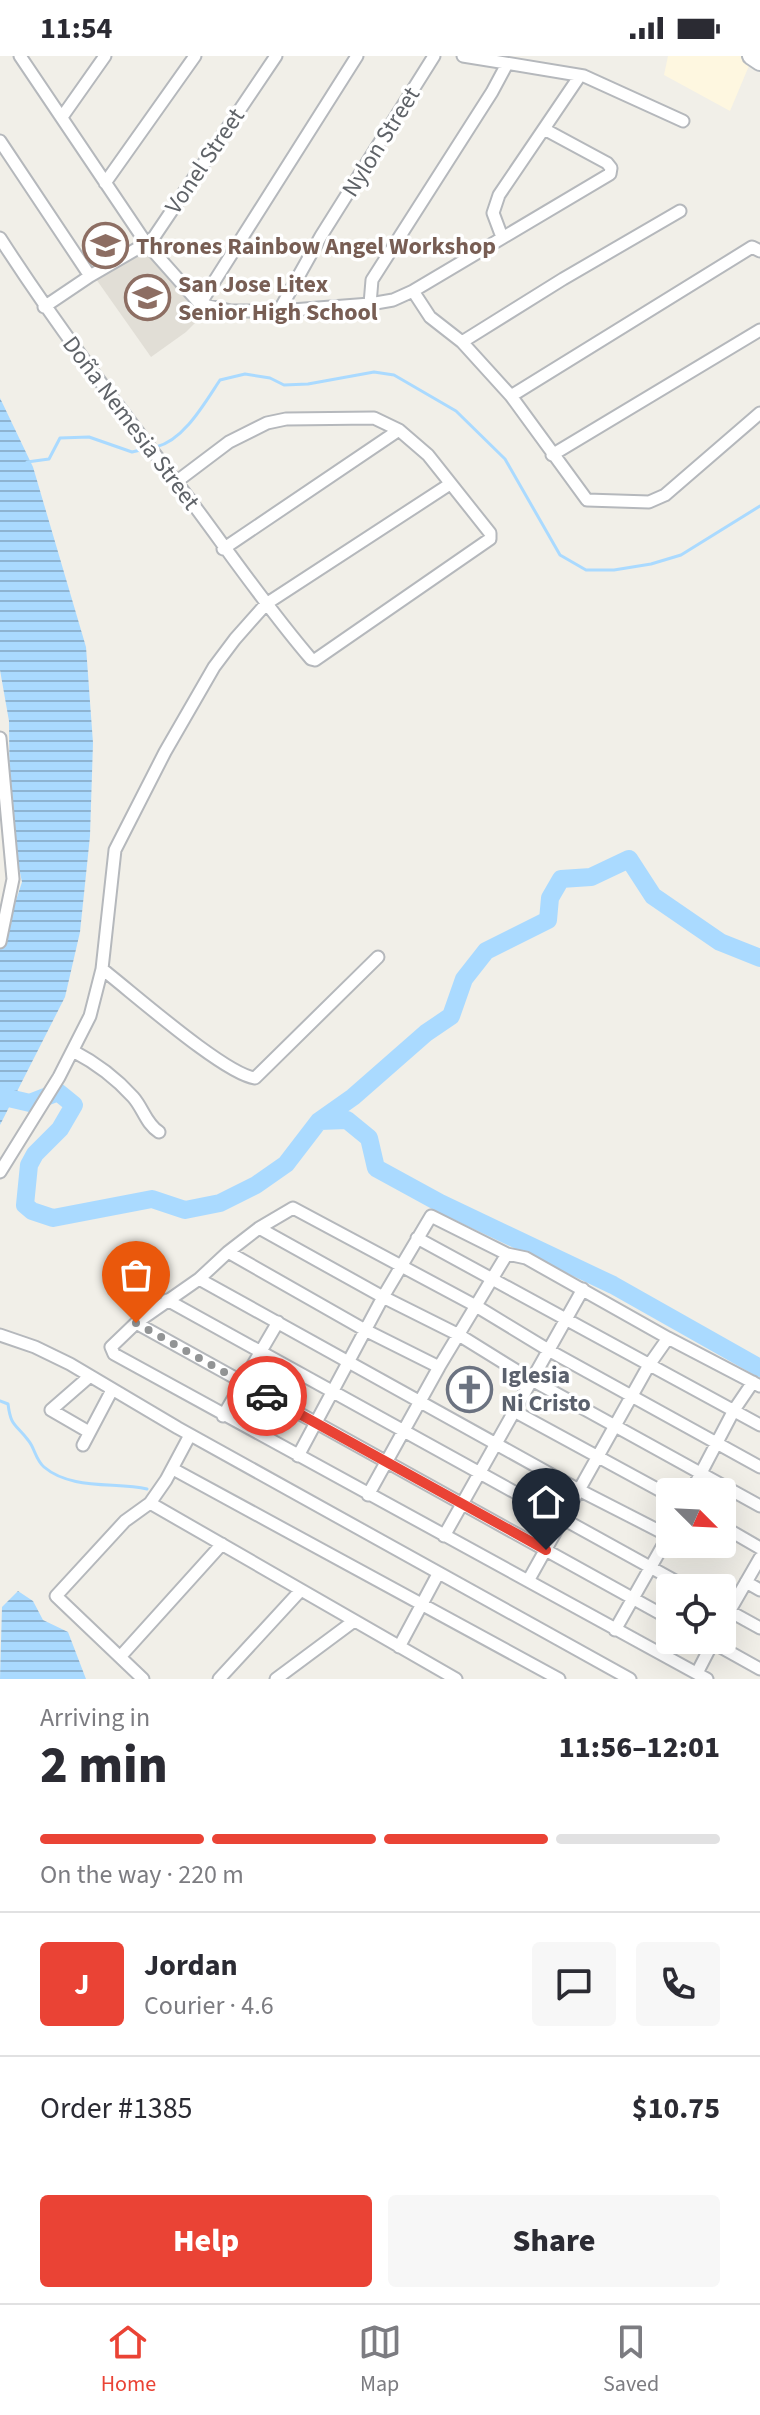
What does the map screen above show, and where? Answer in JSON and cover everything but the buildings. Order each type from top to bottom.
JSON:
[{"type":"main road","points":[[751,56],[760,62]]},
{"type":"street","points":[[20,56],[146,243],[200,304],[208,308],[279,311],[370,304],[393,300],[413,291],[610,173],[609,164],[544,129]]},
{"type":"street","points":[[62,117],[105,56]]},
{"type":"street","points":[[105,183],[195,56]]},
{"type":"street","name":"Vonel Street","points":[[44,307],[152,240],[276,56]]},
{"type":"street","points":[[200,304],[357,56]]},
{"type":"street","name":"Nylon Street","points":[[279,311],[321,236],[434,56]]},
{"type":"street","points":[[463,56],[584,76],[683,121]]},
{"type":"street","points":[[370,304],[371,284],[379,268],[507,64]]},
{"type":"street","points":[[502,237],[496,226],[494,205],[579,77]]},
{"type":"street","points":[[0,141],[90,276]]},
{"type":"street","points":[[462,342],[680,211]]},
{"type":"street","name":"Doña Nemesia Street","points":[[0,238],[44,307],[223,549],[311,659],[315,660],[489,542],[490,533],[450,484]]},
{"type":"street","points":[[511,396],[752,247],[760,251]]},
{"type":"street","points":[[413,291],[430,317],[462,342],[511,396],[587,500],[649,502],[665,495],[760,413]]},
{"type":"street","points":[[552,455],[760,330]]},
{"type":"street","points":[[0,1172],[59,1077],[90,1016],[102,969],[115,850],[124,828],[214,667],[266,604],[450,484],[428,455],[399,430],[374,418],[359,417],[277,420],[261,425],[229,442],[176,482]]},
{"type":"street","points":[[223,549],[399,430]]},
{"type":"street","points":[[0,738],[13,879],[0,942]]},
{"type":"street","points":[[102,969],[218,1060],[245,1077],[255,1078],[378,957]]},
{"type":"street","points":[[73,1051],[113,1076],[136,1100],[152,1128],[159,1132]]},
{"type":"street","points":[[708,1654],[702,1676],[223,1416],[112,1353],[112,1345],[136,1323],[199,1279],[259,1228],[293,1208],[476,1306],[550,1351],[760,1467]]},
{"type":"street","points":[[298,1456],[383,1297],[431,1216],[507,1254],[526,1258],[756,1384],[734,1410],[698,1478]]},
{"type":"street","points":[[259,1228],[459,1335],[530,1379],[760,1506]]},
{"type":"street","points":[[417,1238],[760,1425]]},
{"type":"street","points":[[228,1252],[365,1330],[439,1367]]},
{"type":"street","points":[[368,1495],[439,1367],[507,1254]]},
{"type":"street","points":[[199,1279],[579,1490],[656,1528]]},
{"type":"street","points":[[444,1536],[512,1410],[550,1351],[583,1289]]},
{"type":"street","points":[[167,1300],[664,1574]]},
{"type":"street","points":[[223,1416],[278,1322]]},
{"type":"street","points":[[136,1323],[656,1611]]},
{"type":"street","points":[[0,1335],[35,1347],[90,1376],[190,1435],[630,1679]]},
{"type":"street","points":[[528,1581],[649,1365],[668,1338]]},
{"type":"street","points":[[89,1432],[51,1409],[90,1376]]},
{"type":"street","points":[[83,1445],[112,1390]]},
{"type":"street","points":[[512,1410],[656,1488]]},
{"type":"street","points":[[143,1679],[56,1596],[125,1521],[150,1503],[173,1469],[190,1435]]},
{"type":"street","points":[[173,1469],[559,1679]]},
{"type":"street","points":[[150,1503],[456,1679]]},
{"type":"street","points":[[736,1534],[760,1548]]},
{"type":"street","points":[[120,1657],[222,1544]]},
{"type":"street","points":[[615,1630],[657,1558]]},
{"type":"street","points":[[736,1596],[760,1558]]},
{"type":"street","points":[[399,1647],[438,1574]]},
{"type":"street","points":[[746,1582],[760,1590]]},
{"type":"street","points":[[219,1679],[301,1590]]},
{"type":"street","points":[[736,1615],[760,1628]]},
{"type":"street","points":[[276,1679],[354,1621]]},
{"type":"street","points":[[734,1654],[760,1669]]},
{"type":"shaded area","points":[[668,56],[742,56],[751,61],[730,111],[664,75]]},
{"type":"shaded area","name":"San Jose Litex Senior High School","points":[[143,249],[201,317],[151,357],[96,279]]},
{"type":"water","points":[[0,398],[33,467],[86,647],[93,743],[90,836],[80,932],[65,997],[0,1125],[0,949],[22,882],[10,825],[9,721],[0,670]]},
{"type":"water","points":[[18,1591],[33,1601],[43,1620],[68,1632],[86,1679],[0,1679],[2,1607]]},
{"type":"waterway","points":[[156,447],[176,437],[184,429],[220,380],[245,374],[270,378],[284,385],[308,384],[374,372],[394,375],[456,411],[505,459],[560,555],[586,570],[614,570],[681,555],[760,506]]},
{"type":"waterway","points":[[27,462],[49,459],[60,438],[89,437],[132,452],[145,449]]},
{"type":"waterway","points":[[0,1096],[30,1103],[58,1092],[74,1105],[60,1129],[35,1154],[29,1165],[25,1205],[32,1211],[53,1218],[152,1199],[185,1210],[220,1203],[256,1185],[286,1164],[319,1121],[451,1016],[464,979],[486,951],[548,920],[550,898],[561,879],[591,877],[629,859],[653,896],[720,942],[760,958]]},
{"type":"waterway","points":[[319,1121],[347,1120],[369,1138],[376,1168],[440,1203],[613,1285],[760,1368]]},
{"type":"waterway","points":[[0,1401],[8,1404],[12,1421],[30,1443],[41,1464],[55,1474],[80,1482],[147,1489]]},
{"type":"way so far","points":[[136,1323],[267,1396]]},
{"type":"place","name":"Thrones Rainbow Angel Workshop","points":[[105,246]]},
{"type":"place","name":"San Jose Litex Senior High School","points":[[147,298]]},
{"type":"place","name":"Iglesia Ni Cristo","points":[[470,1389]]},
{"type":"route","points":[[267,1396],[546,1550]]}]
